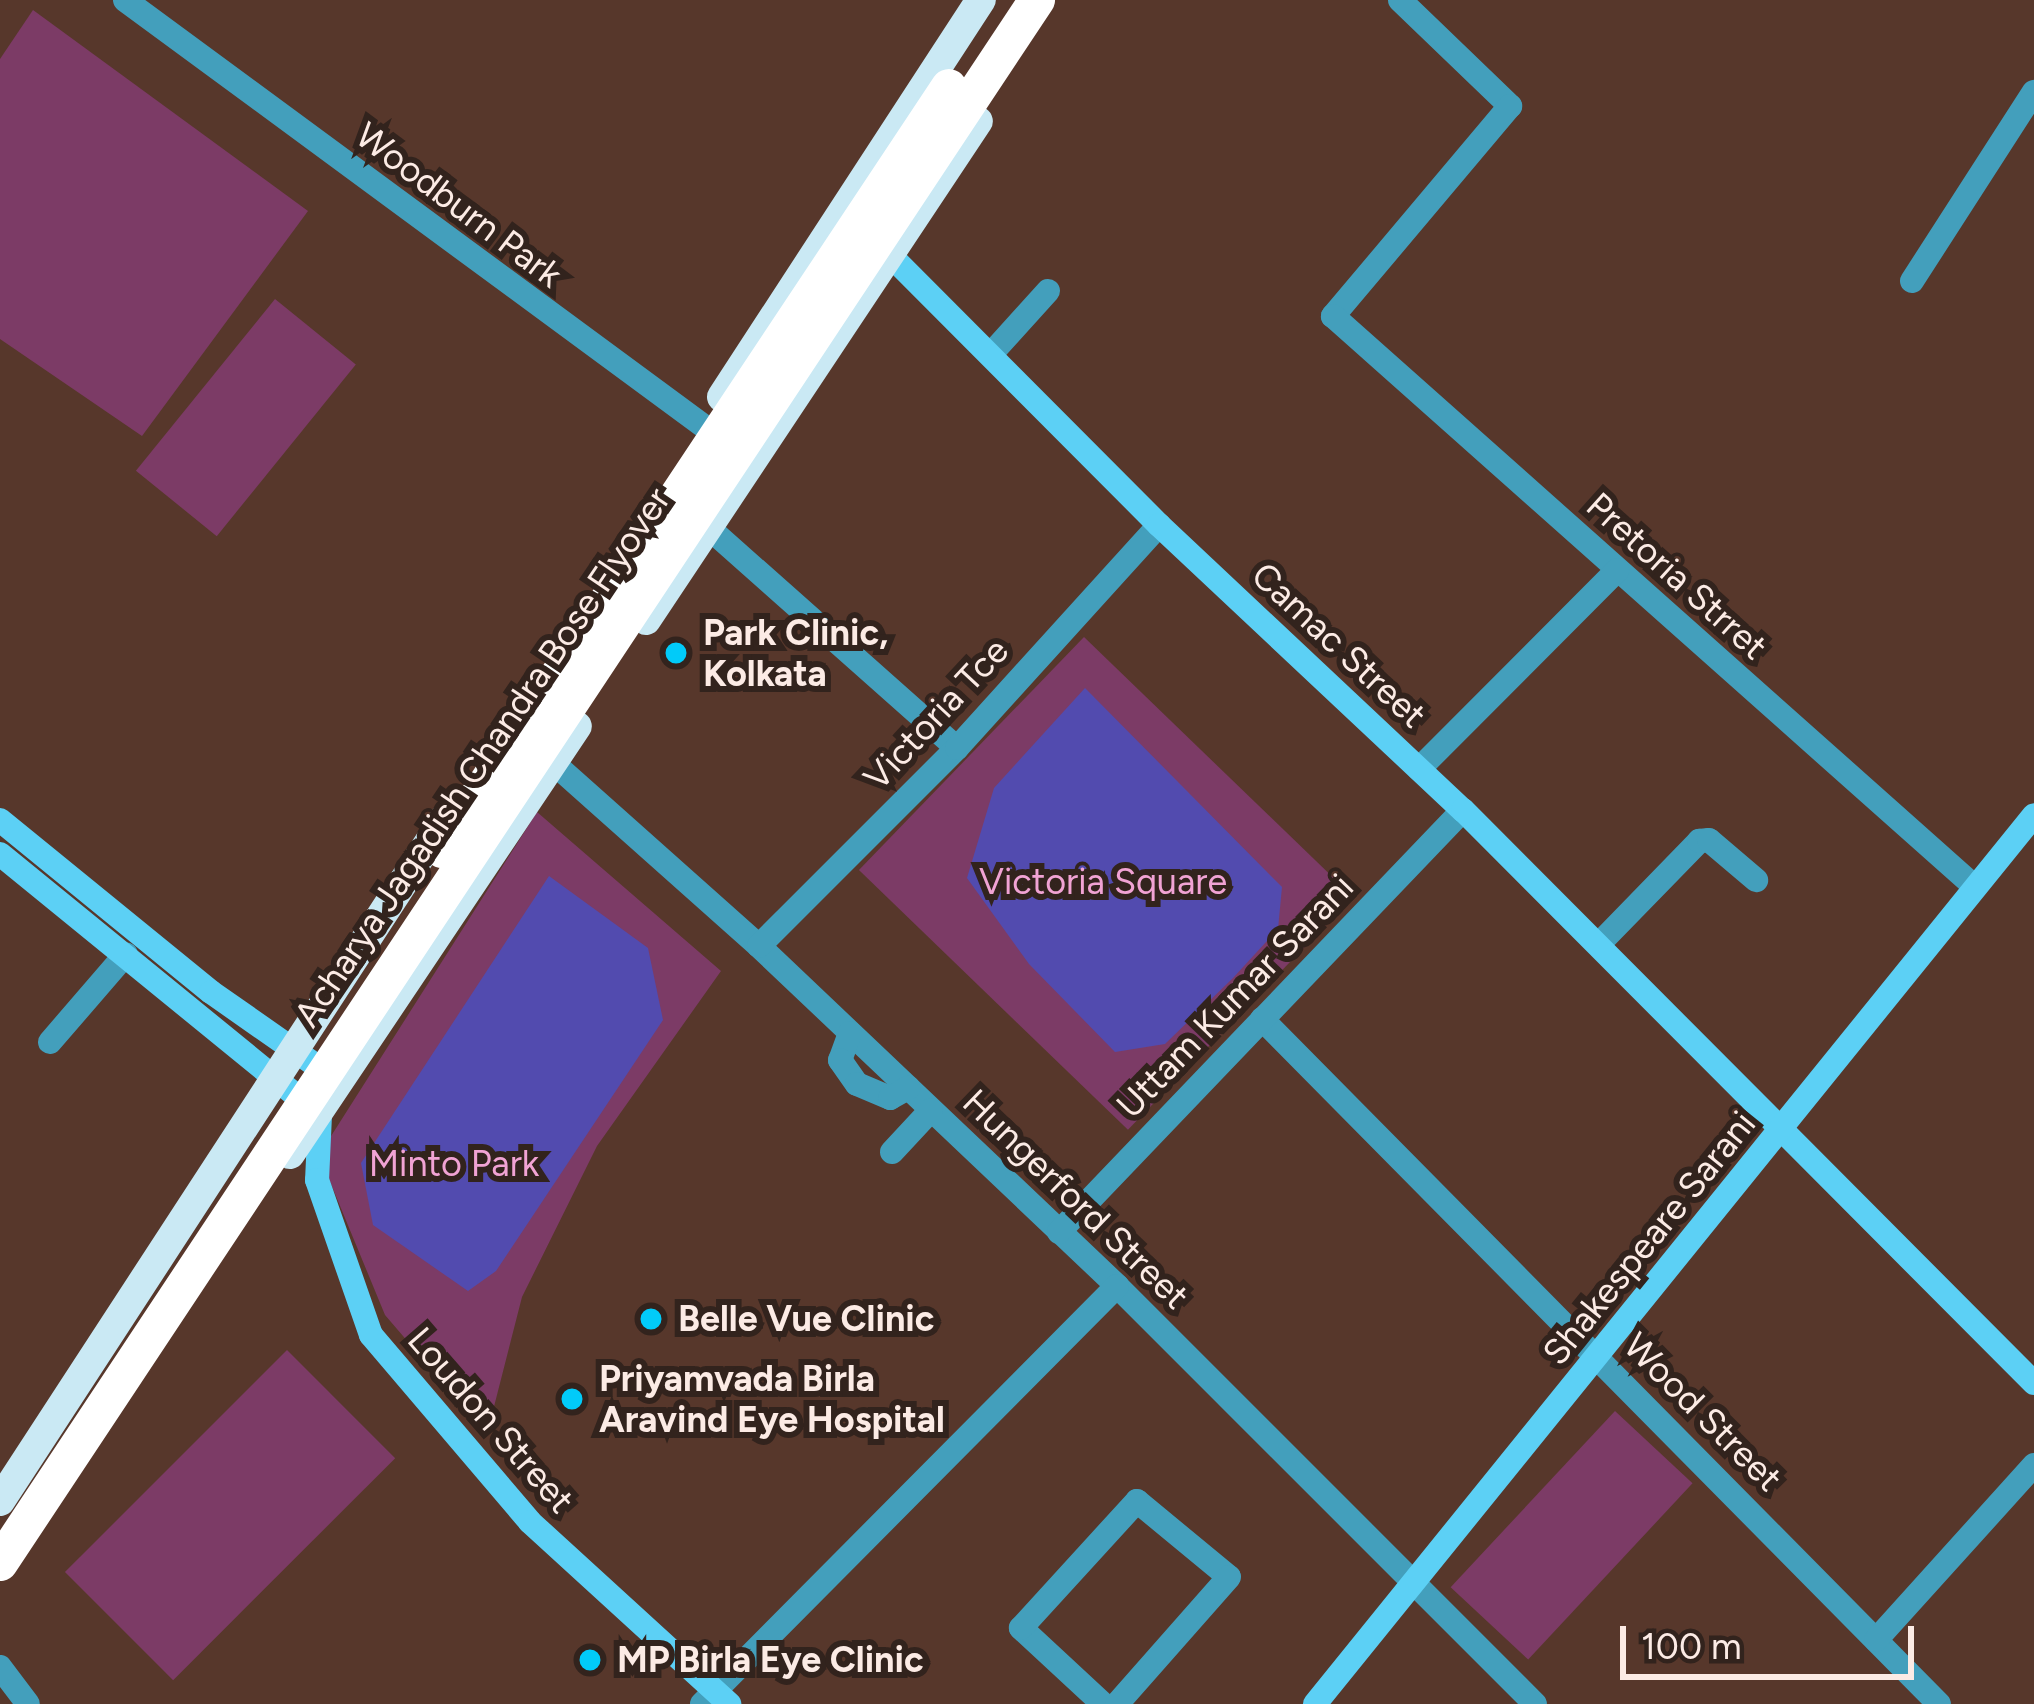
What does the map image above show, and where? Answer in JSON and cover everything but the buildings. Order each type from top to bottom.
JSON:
[{"type":"highway","name":"Acharya Jagadish Chandra Bose Flyover","points":[[0,1526],[1007,0]]},
{"type":"highway","name":"Acharya Jagadish Chandra Bose Flyover","points":[[0,1562],[1036,0]]},
{"type":"main road","points":[[0,1501],[981,0]]},
{"type":"main road","points":[[0,1580],[320,1115],[1056,0]]},
{"type":"main road","name":"Camac Street","points":[[843,216],[892,253],[1159,525],[1463,810],[2034,1383]]},
{"type":"main road","name":"Shakespeare Sarani","points":[[1316,1704],[2034,815]]},
{"type":"main road","points":[[0,820],[284,1062],[320,1115]]},
{"type":"main road","points":[[0,854],[126,954],[284,1062],[341,1082]]},
{"type":"main road","name":"Loudon Street","points":[[320,1115],[316,1180],[370,1335],[530,1522],[715,1699]]},
{"type":"street","name":"Woodburn Park","points":[[125,0],[754,462]]},
{"type":"street","name":"Pretoria Strret","points":[[1400,0],[1510,106],[1333,316],[1975,887]]},
{"type":"street","points":[[1912,281],[2034,92]]},
{"type":"street","points":[[991,354],[1048,292]]},
{"type":"street","name":"Victoria Tce","points":[[759,946],[957,748],[1159,525]]},
{"type":"street","points":[[710,530],[957,748]]},
{"type":"street","points":[[1419,769],[1617,570]]},
{"type":"street","name":"Hungerford Street","points":[[507,724],[759,946],[1117,1286],[1419,1581],[1535,1704]]},
{"type":"street","name":"Uttam Kumar Sarani","points":[[1059,1232],[1463,810]]},
{"type":"street","points":[[1599,944],[1699,842],[1709,840],[1756,880]]},
{"type":"street","points":[[50,1042],[126,954]]},
{"type":"street","name":"Wood Street","points":[[1262,1018],[1939,1704]]},
{"type":"street","points":[[892,1153],[932,1110]]},
{"type":"street","points":[[715,1699],[1117,1286]]},
{"type":"street","points":[[1876,1640],[2034,1466]]},
{"type":"street","points":[[1102,1704],[1021,1628],[1137,1501],[1228,1577],[1117,1704]]},
{"type":"street","points":[[0,1667],[28,1704]]},
{"type":"green space","points":[[33,10],[308,211],[142,436],[0,339],[0,59]]},
{"type":"green space","points":[[275,299],[356,364],[217,536],[136,471]]},
{"type":"green space","name":"Victoria Square","points":[[1084,637],[1353,897],[1128,1130],[859,870]]},
{"type":"green space","name":"Minto Park","points":[[537,812],[721,971],[597,1146],[522,1297],[487,1434],[385,1315],[319,1155]]},
{"type":"green space","points":[[287,1350],[395,1458],[173,1680],[65,1572]]},
{"type":"green space","points":[[1615,1411],[1693,1483],[1528,1660],[1451,1587]]},
{"type":"shaded area","points":[[1085,688],[1282,887],[1278,929],[1233,978],[1165,1044],[1115,1052],[1029,964],[967,878],[994,788]]},
{"type":"shaded area","points":[[549,876],[648,948],[663,1020],[496,1271],[468,1291],[373,1225],[361,1163]]},
{"type":"place","name":"Park Clinic, Kolkata","points":[[676,653]]},
{"type":"place","name":"Belle Vue Clinic","points":[[651,1319]]},
{"type":"place","name":"Priyamvada Birla Aravind Eye Hospital","points":[[572,1399]]},
{"type":"place","name":"MP Birla Eye Clinic","points":[[590,1660]]}]
